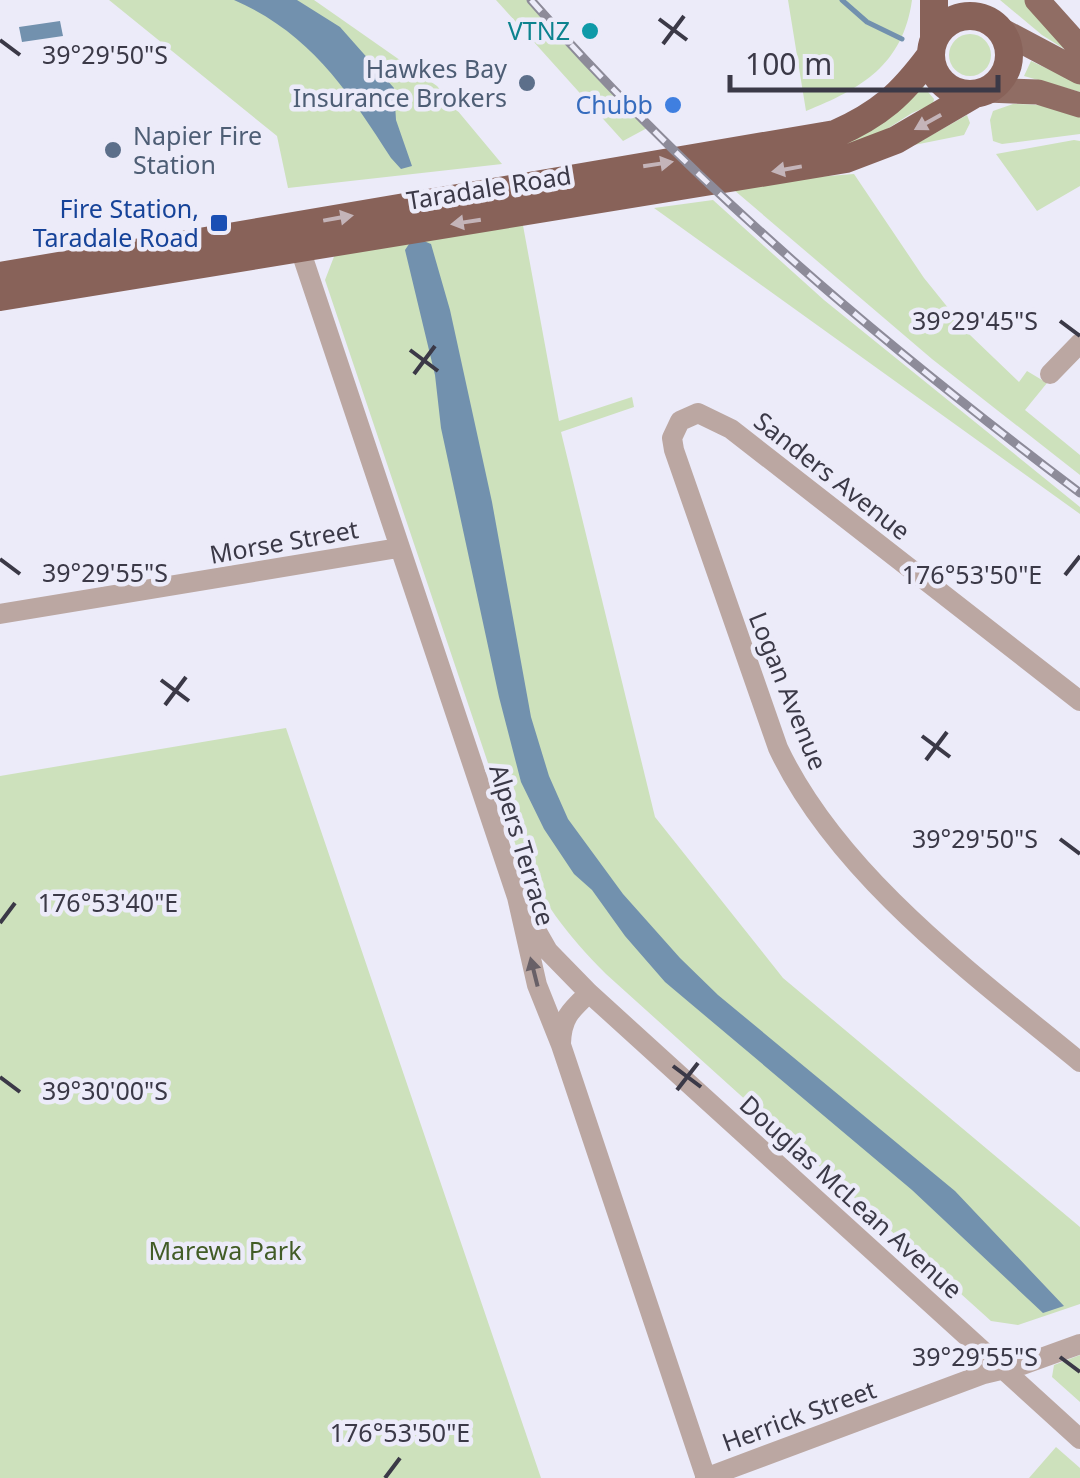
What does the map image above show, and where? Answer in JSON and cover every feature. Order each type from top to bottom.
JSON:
[{"type":"highway","points":[[932,48],[940,30],[962,17],[989,16],[1008,48],[1007,68],[1002,77],[980,92],[962,94],[943,83],[932,67],[932,48],[934,0]]},
{"type":"highway","name":"Taradale Road","points":[[0,297],[296,236],[835,134],[888,105],[932,48]]},
{"type":"highway","name":"Taradale Road","points":[[0,276],[296,236],[484,220],[846,159],[896,140],[980,92]]},
{"type":"main road","points":[[1037,0],[1080,48]]},
{"type":"main road","points":[[989,16],[1080,72]]},
{"type":"main road","points":[[980,92],[1038,92],[1080,105]]},
{"type":"street","name":"Alpers Terrace","points":[[296,236],[518,896],[537,986],[561,1045],[706,1478]]},
{"type":"street","points":[[1050,374],[1080,343]]},
{"type":"street","name":"Sanders Avenue","points":[[690,414],[706,414],[732,429],[1080,701]]},
{"type":"street","name":"Logan Avenue","points":[[690,414],[674,432],[674,450],[790,773],[886,896],[1080,1062]]},
{"type":"street","name":"Morse Street","points":[[0,614],[398,548]]},
{"type":"street","name":"Douglas McLean Avenue","points":[[518,896],[548,950],[589,993],[1080,1439]]},
{"type":"street","points":[[561,1045],[562,1022],[568,1011],[589,993]]},
{"type":"street","name":"Herrick Street","points":[[706,1478],[984,1374],[1080,1344]]},
{"type":"green space","points":[[109,0],[314,0],[437,86],[502,164],[288,188],[277,136]]},
{"type":"green space","points":[[496,0],[532,0],[649,127],[623,141]]},
{"type":"green space","points":[[788,0],[912,0],[899,42],[876,72],[844,94],[806,111]]},
{"type":"green space","points":[[1000,0],[1026,0],[1077,57],[1042,35]]},
{"type":"green space","points":[[970,34],[985,40],[991,55],[985,70],[970,76],[955,70],[949,55],[955,40]]},
{"type":"green space","points":[[1031,61],[1080,84],[1080,92],[1024,76]]},
{"type":"green space","points":[[923,86],[934,99],[933,104],[876,136],[822,151]]},
{"type":"green space","points":[[1013,104],[1048,106],[1072,113],[1080,117],[1080,134],[1002,144],[993,141],[993,111]]},
{"type":"green space","points":[[967,115],[970,123],[964,135],[914,145]]},
{"type":"green space","points":[[1080,141],[1080,186],[1037,211],[996,154]]},
{"type":"green space","points":[[854,174],[924,278],[970,335],[1019,382],[1027,371],[1047,383],[1025,410],[1080,455],[1080,475],[932,359],[727,184]]},
{"type":"green space","points":[[713,200],[824,300],[1080,507],[1080,514],[654,208]]},
{"type":"green space","points":[[522,220],[559,421],[632,397],[634,407],[561,432],[655,817],[783,978],[1080,1227],[1080,1304],[1018,1325],[991,1321],[606,974],[556,916],[526,867],[325,280],[335,254]]},
{"type":"green space","name":"Marewa Park","points":[[286,728],[541,1478],[0,1478],[0,776]]},
{"type":"green space","points":[[1080,1355],[1080,1402],[1052,1377],[1054,1365]]},
{"type":"green space","points":[[1056,1447],[1080,1468],[1080,1478],[1029,1478]]},
{"type":"water","points":[[234,0],[297,0],[340,27],[394,88],[396,120],[412,166],[401,169],[391,158],[342,87],[306,47],[285,29]]},
{"type":"water","points":[[60,21],[63,36],[22,42],[19,27]]},
{"type":"water","points":[[419,239],[431,244],[450,310],[492,502],[531,717],[549,776],[568,819],[623,894],[680,958],[718,995],[955,1191],[1064,1306],[1043,1313],[912,1190],[665,982],[592,890],[574,874],[544,829],[521,782],[499,697],[441,428],[435,375],[405,250],[411,241]]},
{"type":"waterway","points":[[842,0],[867,22],[902,39]]},
{"type":"railway","points":[[531,0],[658,135],[793,260],[934,379],[1080,493]]},
{"type":"place","name":"VTNZ","points":[[590,31]]},
{"type":"place","name":"Hawkes Bay Insurance Brokers","points":[[527,83]]},
{"type":"place","name":"Chubb","points":[[673,105]]},
{"type":"place","name":"Napier Fire Station","points":[[113,150]]},
{"type":"place","name":"Fire Station, Taradale Road","points":[[219,223]]}]
